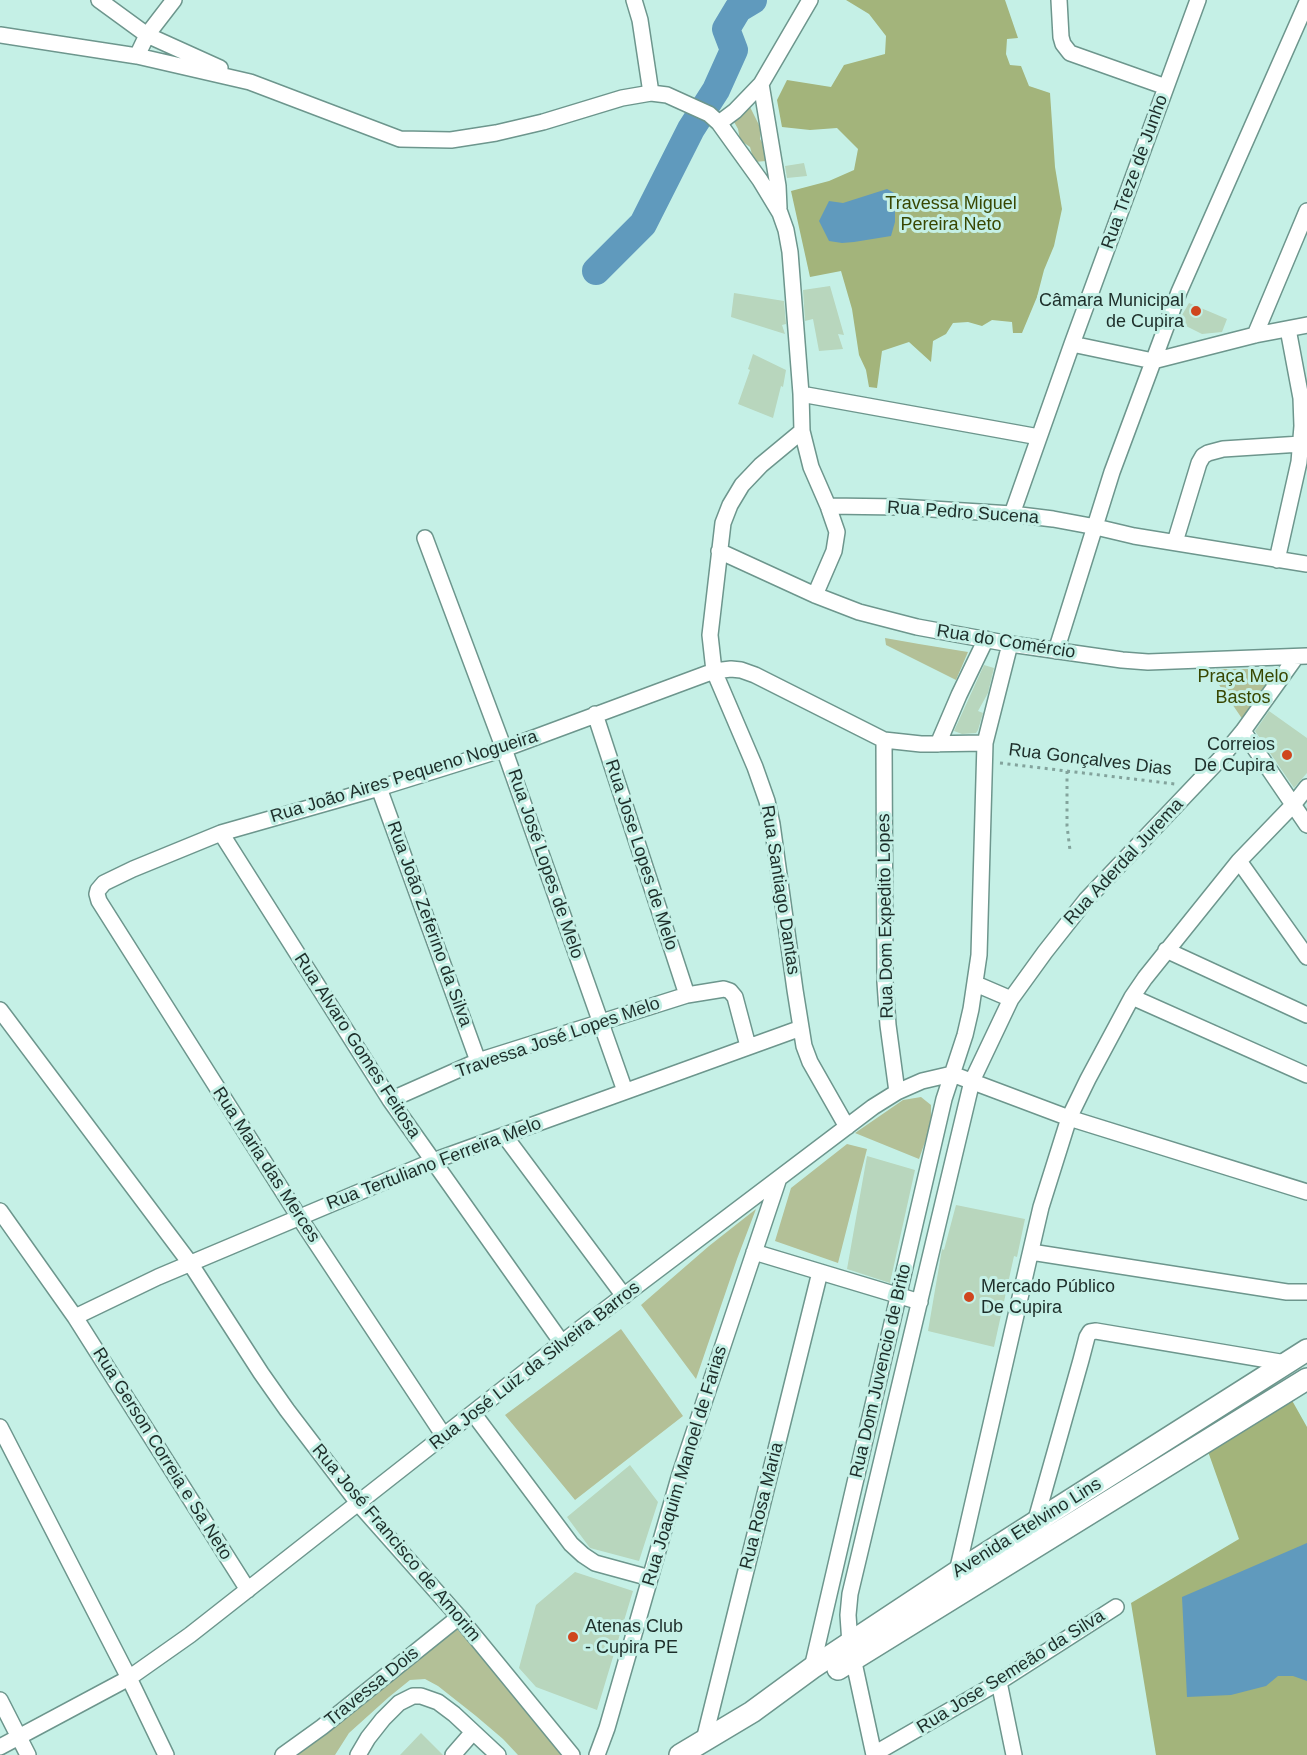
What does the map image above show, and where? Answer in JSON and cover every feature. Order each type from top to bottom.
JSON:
[{"type":"main road","name":"Avenida Etelvino Lins","points":[[960,1581],[1035,1523],[1307,1350]]},
{"type":"main road","name":"Avenida Etelvino Lins","points":[[752,1712],[790,1696],[960,1581],[1228,1428],[1307,1379]]},
{"type":"main road","points":[[1216,1408],[1228,1428]]},
{"type":"main road","name":"Avenida Etelvino Lins","points":[[680,1755],[752,1712],[812,1668],[852,1652]]},
{"type":"street","points":[[99,0],[147,36],[250,82],[400,139],[451,140],[496,133],[543,122],[622,98],[659,94],[714,118],[760,180],[780,213],[786,230],[790,252],[802,431],[811,467],[837,532],[837,541],[815,596]]},
{"type":"street","points":[[137,56],[147,36],[174,0]]},
{"type":"street","points":[[634,0],[659,94]]},
{"type":"street","points":[[714,118],[735,111],[761,84],[810,0]]},
{"type":"street","points":[[1059,0],[1063,44],[1070,53],[1166,87]]},
{"type":"street","name":"Rua Treze de Junho","points":[[1012,514],[1198,0]]},
{"type":"street","points":[[1056,651],[1112,472],[1188,270],[1307,2]]},
{"type":"street","points":[[0,35],[137,56],[250,82]]},
{"type":"street","points":[[761,84],[777,178],[780,213]]},
{"type":"street","points":[[1255,335],[1307,212]]},
{"type":"street","points":[[1072,344],[1154,361],[1255,335],[1307,326]]},
{"type":"street","points":[[1277,560],[1301,444],[1301,398],[1288,329]]},
{"type":"street","points":[[801,394],[1039,438]]},
{"type":"street","name":"Rua Santiago Dantas","points":[[802,431],[761,465],[742,485],[730,505],[723,523],[710,635],[714,671],[767,801],[801,1028],[810,1062],[847,1127]]},
{"type":"street","points":[[1175,542],[1199,462],[1203,456],[1223,449],[1301,444]]},
{"type":"street","name":"Rua Pedro Sucena","points":[[828,506],[900,507],[1012,514],[1307,564]]},
{"type":"street","name":"Rua José Lopes de Melo","points":[[425,538],[504,749],[625,1091]]},
{"type":"street","name":"Rua do Comércio","points":[[719,551],[815,596],[859,612],[917,627],[1010,644],[1148,662],[1302,657]]},
{"type":"street","points":[[938,744],[986,639]]},
{"type":"street","name":"Rua Dom Juvencio de Brito","points":[[812,1668],[944,1099],[965,1035],[975,984],[979,955],[985,743],[1010,644]]},
{"type":"street","name":"Rua Aderdal Jurema","points":[[972,1081],[1011,999],[1045,952],[1086,900],[1194,787],[1243,731],[1302,657]]},
{"type":"street","points":[[714,671],[731,669],[755,675],[884,740],[902,743],[985,743]]},
{"type":"street","name":"Rua João Aires Pequeno Nogueira","points":[[98,890],[104,884],[133,869],[221,833],[379,788],[504,749],[714,671]]},
{"type":"street","name":"Rua Jose Lopes de Melo","points":[[595,714],[687,995]]},
{"type":"street","points":[[1243,731],[1307,825]]},
{"type":"street","name":"Rua Dom Expedito Lopes","points":[[884,740],[885,981],[897,1092]]},
{"type":"street","points":[[960,1581],[1030,1252],[1041,1207],[1069,1118],[1132,997],[1166,950],[1239,861],[1293,805],[1307,787]]},
{"type":"street","name":"Rua João Zeferino da Silva","points":[[379,788],[478,1061]]},
{"type":"street","name":"Rua Alvaro Gomes Feitosa","points":[[221,833],[390,1100],[562,1343]]},
{"type":"street","points":[[1239,861],[1307,957]]},
{"type":"street","name":"Rua Maria das Merces","points":[[98,890],[99,902],[299,1217],[444,1436]]},
{"type":"street","points":[[1166,950],[1307,1015]]},
{"type":"street","points":[[975,984],[1011,999]]},
{"type":"street","name":"Travessa José Lopes Melo","points":[[390,1100],[478,1061],[687,995],[724,989],[730,990],[735,997],[748,1046]]},
{"type":"street","points":[[1132,997],[1307,1074]]},
{"type":"street","name":"Rua José Francisco de Amorim","points":[[0,1010],[190,1263],[261,1373],[358,1503],[459,1617],[572,1755]]},
{"type":"street","name":"Rua Tertuliano Ferreira Melo","points":[[75,1317],[190,1263],[433,1161],[801,1028]]},
{"type":"street","points":[[952,1074],[1069,1118],[1307,1192]]},
{"type":"street","name":"Rua José Luiz da Silveira Barros","points":[[0,1748],[129,1678],[190,1635],[562,1343],[847,1127],[897,1092],[922,1081],[952,1074]]},
{"type":"street","name":"Rua Dom Juvencio de Brito","points":[[874,1755],[852,1652],[848,1615],[850,1594],[855,1564],[972,1081]]},
{"type":"street","points":[[504,1135],[624,1296]]},
{"type":"street","name":"Rua Joaquim Manoel de Farias","points":[[597,1755],[607,1728],[680,1474],[779,1179]]},
{"type":"street","name":"Rua Gerson Correia e Sa Neto","points":[[0,1211],[75,1317],[248,1590]]},
{"type":"street","points":[[754,1252],[920,1302]]},
{"type":"street","points":[[1030,1252],[1287,1292],[1307,1292]]},
{"type":"street","name":"Rua Rosa Maria","points":[[704,1740],[820,1272]]},
{"type":"street","points":[[1035,1523],[1080,1360],[1090,1332],[1096,1331],[1286,1363]]},
{"type":"street","points":[[473,1413],[570,1544],[595,1563],[650,1578]]},
{"type":"street","points":[[0,1426],[166,1755]]},
{"type":"street","name":"Rua Jose Semeão da Silva","points":[[874,1755],[999,1682],[1116,1607]]},
{"type":"street","name":"Travessa Dois","points":[[284,1755],[459,1617]]},
{"type":"street","points":[[999,1682],[1014,1755]]},
{"type":"street","points":[[358,1755],[383,1719],[399,1703],[413,1696],[428,1697],[438,1702],[498,1755]]},
{"type":"street","points":[[0,1700],[28,1755]]},
{"type":"street","points":[[453,1755],[473,1732]]},
{"type":"path","name":"Rua Gonçalves Dias","points":[[984,761],[1194,787]]},
{"type":"path","points":[[1067,771],[1067,826],[1070,850]]},
{"type":"green space","name":"Travessa Miguel Pereira Neto","points":[[846,0],[1005,0],[1018,38],[1007,39],[1006,54],[1010,65],[1021,66],[1029,86],[1050,93],[1055,167],[1062,209],[1054,246],[1022,333],[1013,333],[1012,322],[992,320],[982,326],[968,322],[953,323],[946,334],[933,341],[931,362],[909,342],[882,351],[877,388],[869,387],[866,370],[859,355],[852,309],[841,271],[810,277],[791,191],[829,181],[854,170],[858,149],[837,128],[810,130],[782,127],[777,100],[787,80],[831,87],[844,65],[885,54],[886,36],[869,14]]},
{"type":"green space","points":[[750,107],[761,129],[760,139],[767,150],[766,161],[754,162],[750,147],[740,140],[733,120],[736,111]]},
{"type":"green space","points":[[885,638],[968,652],[956,680],[886,645]]},
{"type":"green space","name":"Praça Melo Bastos","points":[[1211,669],[1268,669],[1274,671],[1274,678],[1243,720],[1211,673]]},
{"type":"green space","points":[[921,1097],[931,1105],[931,1125],[919,1159],[855,1133],[903,1100]]},
{"type":"green space","points":[[847,1144],[867,1149],[838,1263],[775,1241],[791,1188]]},
{"type":"green space","points":[[756,1209],[737,1259],[696,1379],[641,1305]]},
{"type":"green space","points":[[621,1329],[683,1416],[575,1500],[505,1415]]},
{"type":"green space","points":[[1285,1388],[1307,1427],[1307,1755],[1156,1755],[1131,1603],[1239,1539],[1205,1443]]},
{"type":"green space","points":[[456,1628],[571,1755],[518,1755],[476,1716],[438,1686],[425,1679],[410,1680],[389,1697],[349,1733],[335,1755],[292,1755]]},
{"type":"water","points":[[887,189],[898,195],[891,236],[842,243],[829,241],[819,221],[829,201],[843,203]]},
{"type":"water","points":[[1307,1543],[1307,1681],[1293,1676],[1278,1676],[1266,1686],[1231,1695],[1187,1697],[1182,1597]]},
{"type":"building","points":[[804,163],[807,176],[787,178],[785,166]]},
{"type":"building","points":[[830,286],[844,335],[838,334],[843,349],[819,351],[813,319],[805,321],[803,290]]},
{"type":"building","points":[[734,293],[784,301],[786,324],[782,325],[785,334],[731,317]]},
{"type":"building","name":"Câmara Municipal de Cupira","points":[[1189,303],[1227,319],[1222,332],[1202,334],[1178,322]]},
{"type":"building","points":[[753,354],[786,370],[773,418],[738,404]]},
{"type":"building","points":[[984,665],[994,668],[988,693],[978,711],[983,713],[978,730],[976,733],[962,734],[954,731]]},
{"type":"building","name":"Correios De Cupira","points":[[1269,711],[1307,738],[1307,773],[1294,788],[1255,731]]},
{"type":"building","points":[[867,1156],[915,1170],[890,1283],[847,1269]]},
{"type":"building","name":"Mercado Público De Cupira","points":[[956,1205],[1025,1219],[1017,1257],[1014,1256],[994,1347],[928,1331],[942,1249],[944,1250]]},
{"type":"building","points":[[630,1465],[658,1502],[639,1561],[590,1548],[567,1517]]},
{"type":"building","name":"Atenas Club - Cupira PE","points":[[575,1572],[633,1591],[597,1710],[536,1687],[519,1668],[536,1605]]},
{"type":"building","points":[[421,1733],[443,1755],[400,1755]]},
{"type":"waterway","points":[[596,271],[643,224],[691,129],[716,90],[734,50],[726,29],[738,9],[753,0]]},
{"type":"place","name":"Câmara Municipal de Cupira","points":[[1196,311]]},
{"type":"place","name":"Correios De Cupira","points":[[1287,755]]},
{"type":"place","name":"Mercado Público De Cupira","points":[[969,1297]]},
{"type":"place","name":"Atenas Club - Cupira PE","points":[[573,1637]]}]
